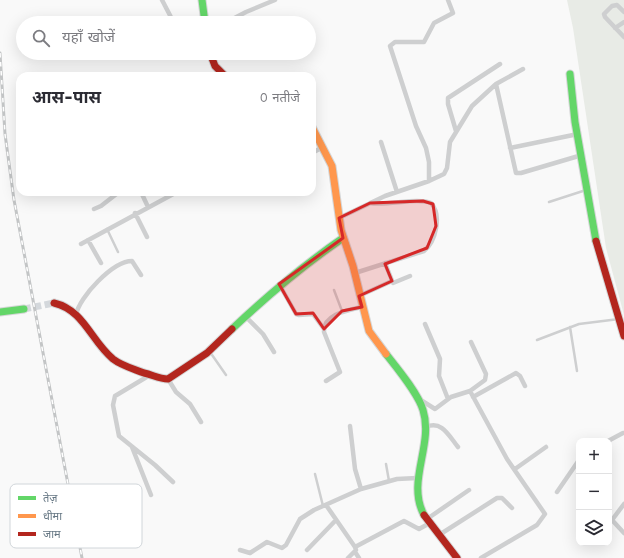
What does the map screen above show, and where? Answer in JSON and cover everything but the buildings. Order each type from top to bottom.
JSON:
[{"type":"street","points":[[162,0],[170,16]]},
{"type":"street","points":[[202,0],[203,16]]},
{"type":"street","points":[[238,16],[275,0]]},
{"type":"street","points":[[429,181],[429,162],[426,148],[416,126],[390,46],[395,42],[424,42],[434,23],[452,13],[448,0]]},
{"type":"street","points":[[624,12],[617,5],[612,6],[604,14],[605,18],[624,37]]},
{"type":"street","points":[[616,28],[624,22]]},
{"type":"street","points":[[213,60],[215,66],[221,72]]},
{"type":"street","points":[[456,131],[448,104],[448,98],[500,64]]},
{"type":"street","points":[[339,218],[370,203],[439,177],[446,171],[448,148],[456,131],[472,106],[496,84],[523,69]]},
{"type":"street","points":[[570,74],[578,134],[598,251],[624,336]]},
{"type":"street","points":[[496,84],[514,169],[518,173],[582,155]]},
{"type":"street","points":[[316,134],[324,147],[332,166],[339,218],[355,273],[369,330],[422,405],[426,427],[416,478],[419,506],[455,558]]},
{"type":"street","points":[[510,148],[578,134]]},
{"type":"street","points":[[381,142],[397,192]]},
{"type":"street","points":[[316,151],[324,147]]},
{"type":"street","points":[[94,209],[101,206],[114,196]]},
{"type":"street","points":[[143,196],[148,207]]},
{"type":"street","points":[[82,244],[135,213],[169,196]]},
{"type":"street","points":[[355,273],[417,254],[427,248],[431,243],[436,226],[434,206],[428,201],[383,205],[370,203]]},
{"type":"street","points":[[135,213],[147,237]]},
{"type":"street","points":[[54,303],[61,304],[76,315],[88,327],[105,351],[126,367],[152,374],[161,379],[168,378],[210,351],[279,284],[305,264],[344,238]]},
{"type":"street","points":[[88,240],[101,263]]},
{"type":"street","points":[[76,315],[79,305],[93,286],[121,265],[132,261],[141,275]]},
{"type":"street","points":[[385,263],[392,281]]},
{"type":"street","points":[[360,296],[392,281],[395,283],[410,276]]},
{"type":"street","points":[[279,284],[296,314],[312,314],[324,329],[340,372],[326,381]]},
{"type":"street","points":[[324,329],[335,316],[342,311],[362,306]]},
{"type":"street","points":[[0,312],[24,309]]},
{"type":"street","points":[[245,316],[263,334],[274,352]]},
{"type":"street","points":[[425,324],[440,359],[439,376],[448,399]]},
{"type":"street","points":[[416,397],[434,409],[448,399],[470,391],[487,377],[471,342]]},
{"type":"street","points":[[473,397],[516,373],[520,376],[525,386]]},
{"type":"street","points":[[152,374],[117,394],[114,398],[117,433],[173,482]]},
{"type":"street","points":[[168,378],[176,392],[190,404],[202,422]]},
{"type":"street","points":[[470,391],[514,469],[544,511],[544,517],[536,525],[481,558]]},
{"type":"street","points":[[426,427],[434,424],[439,426],[458,447]]},
{"type":"street","points":[[350,426],[355,469],[361,489]]},
{"type":"street","points":[[612,439],[624,434]]},
{"type":"street","points":[[132,447],[151,495]]},
{"type":"street","points":[[514,469],[546,447]]},
{"type":"street","points":[[557,492],[576,464]]},
{"type":"street","points":[[240,550],[250,553],[267,542],[278,548],[284,548],[300,519],[324,506],[361,489],[389,481],[416,478]]},
{"type":"street","points":[[348,558],[355,549],[404,521],[419,529],[469,490]]},
{"type":"street","points":[[439,535],[497,498],[502,498],[512,508]]},
{"type":"street","points":[[624,504],[612,520],[624,533]]},
{"type":"street","points":[[324,506],[336,520],[355,549],[359,558]]},
{"type":"street","points":[[307,550],[336,520]]},
{"type":"lane","points":[[549,202],[588,190]]},
{"type":"lane","points":[[106,229],[118,252]]},
{"type":"lane","points":[[334,290],[342,311]]},
{"type":"lane","points":[[537,340],[570,327],[590,322],[619,318]]},
{"type":"lane","points":[[570,327],[577,371]]},
{"type":"lane","points":[[210,351],[226,375]]},
{"type":"lane","points":[[386,464],[389,481]]},
{"type":"lane","points":[[316,474],[324,506]]},
{"type":"highlighted area","points":[[423,201],[433,204],[436,226],[427,248],[385,264],[392,281],[359,296],[362,307],[342,311],[324,329],[313,313],[296,314],[279,284],[343,238],[339,218],[370,203]]},
{"type":"shaded area","points":[[567,0],[624,0],[624,315],[606,248],[573,28]]},
{"type":"tunnel","points":[[24,309],[54,303]]},
{"type":"railway","points":[[0,53],[5,134],[14,200],[68,484]]},
{"type":"railway","points":[[80,548],[82,558]]},
{"type":"traffic: fast","points":[[202,0],[204,16]]},
{"type":"traffic: fast","points":[[570,74],[575,122],[596,241]]},
{"type":"traffic: fast","points":[[232,329],[286,281],[343,238]]},
{"type":"traffic: fast","points":[[0,312],[24,309]]},
{"type":"traffic: fast","points":[[386,354],[417,396],[423,410],[425,436],[418,489],[419,502],[424,515]]},
{"type":"traffic: slow","points":[[316,135],[332,166],[341,230],[353,266],[369,331],[386,354]]},
{"type":"traffic: jam","points":[[213,60],[215,66],[221,72]]},
{"type":"traffic: jam","points":[[596,241],[624,336]]},
{"type":"traffic: jam","points":[[54,303],[73,312],[105,352],[113,359],[144,373],[165,379],[168,379],[207,353],[232,329]]},
{"type":"traffic: jam","points":[[424,515],[457,558]]}]
